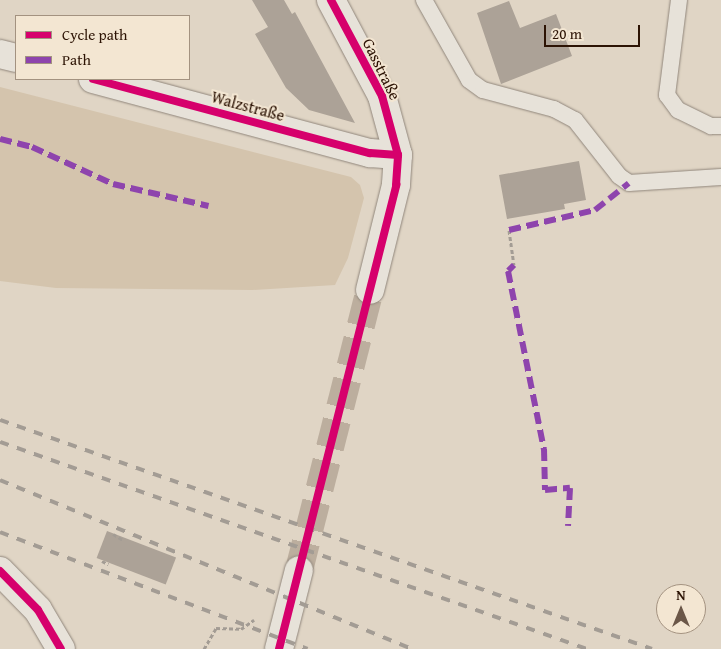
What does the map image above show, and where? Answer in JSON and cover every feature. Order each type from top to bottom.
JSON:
[{"type":"street","name":"Gasstraße","points":[[331,0],[382,96],[398,155],[396,185],[370,290]]},
{"type":"street","points":[[0,54],[15,58]]},
{"type":"street","name":"Walzstraße","points":[[97,80],[370,153],[398,155]]},
{"type":"street","points":[[279,649],[299,570]]},
{"type":"street","points":[[0,571],[38,610],[61,649]]},
{"type":"lane","points":[[424,0],[469,80],[483,90],[554,109],[575,120],[619,176],[629,183],[721,177]]},
{"type":"lane","points":[[679,0],[667,95],[678,110],[711,126],[721,126]]},
{"type":"path","points":[[509,230],[514,265]]},
{"type":"path","points":[[113,534],[123,540]]},
{"type":"path","points":[[102,561],[108,564]]},
{"type":"path","points":[[204,649],[216,628],[241,628],[260,616]]},
{"type":"shaded area","points":[[0,87],[351,177],[360,185],[364,198],[348,258],[335,285],[252,290],[56,288],[0,281]]},
{"type":"building","points":[[252,0],[284,0],[292,14],[295,12],[355,123],[309,110],[286,88],[255,34],[268,27]]},
{"type":"building","points":[[509,1],[520,28],[556,14],[572,56],[501,84],[477,13]]},
{"type":"building","points":[[579,161],[586,200],[564,204],[565,209],[507,219],[499,175]]},
{"type":"building","points":[[107,531],[176,558],[166,585],[97,558]]},
{"type":"tunnel","points":[[299,570],[370,290]]},
{"type":"railway","points":[[0,420],[652,649]]},
{"type":"railway","points":[[0,442],[587,649]]},
{"type":"railway","points":[[0,480],[412,649]]},
{"type":"railway","points":[[0,532],[308,649]]},
{"type":"marked path","points":[[0,139],[32,147],[113,184],[208,206]]},
{"type":"marked path","points":[[509,230],[595,210],[629,183]]},
{"type":"marked path","points":[[514,265],[508,271],[544,449],[545,490],[570,488],[568,526]]},
{"type":"cycle path","points":[[279,649],[396,185],[398,155],[382,96],[331,0]]},
{"type":"cycle path","points":[[97,80],[370,153],[398,155]]},
{"type":"cycle path","points":[[0,571],[38,610],[61,649]]}]
